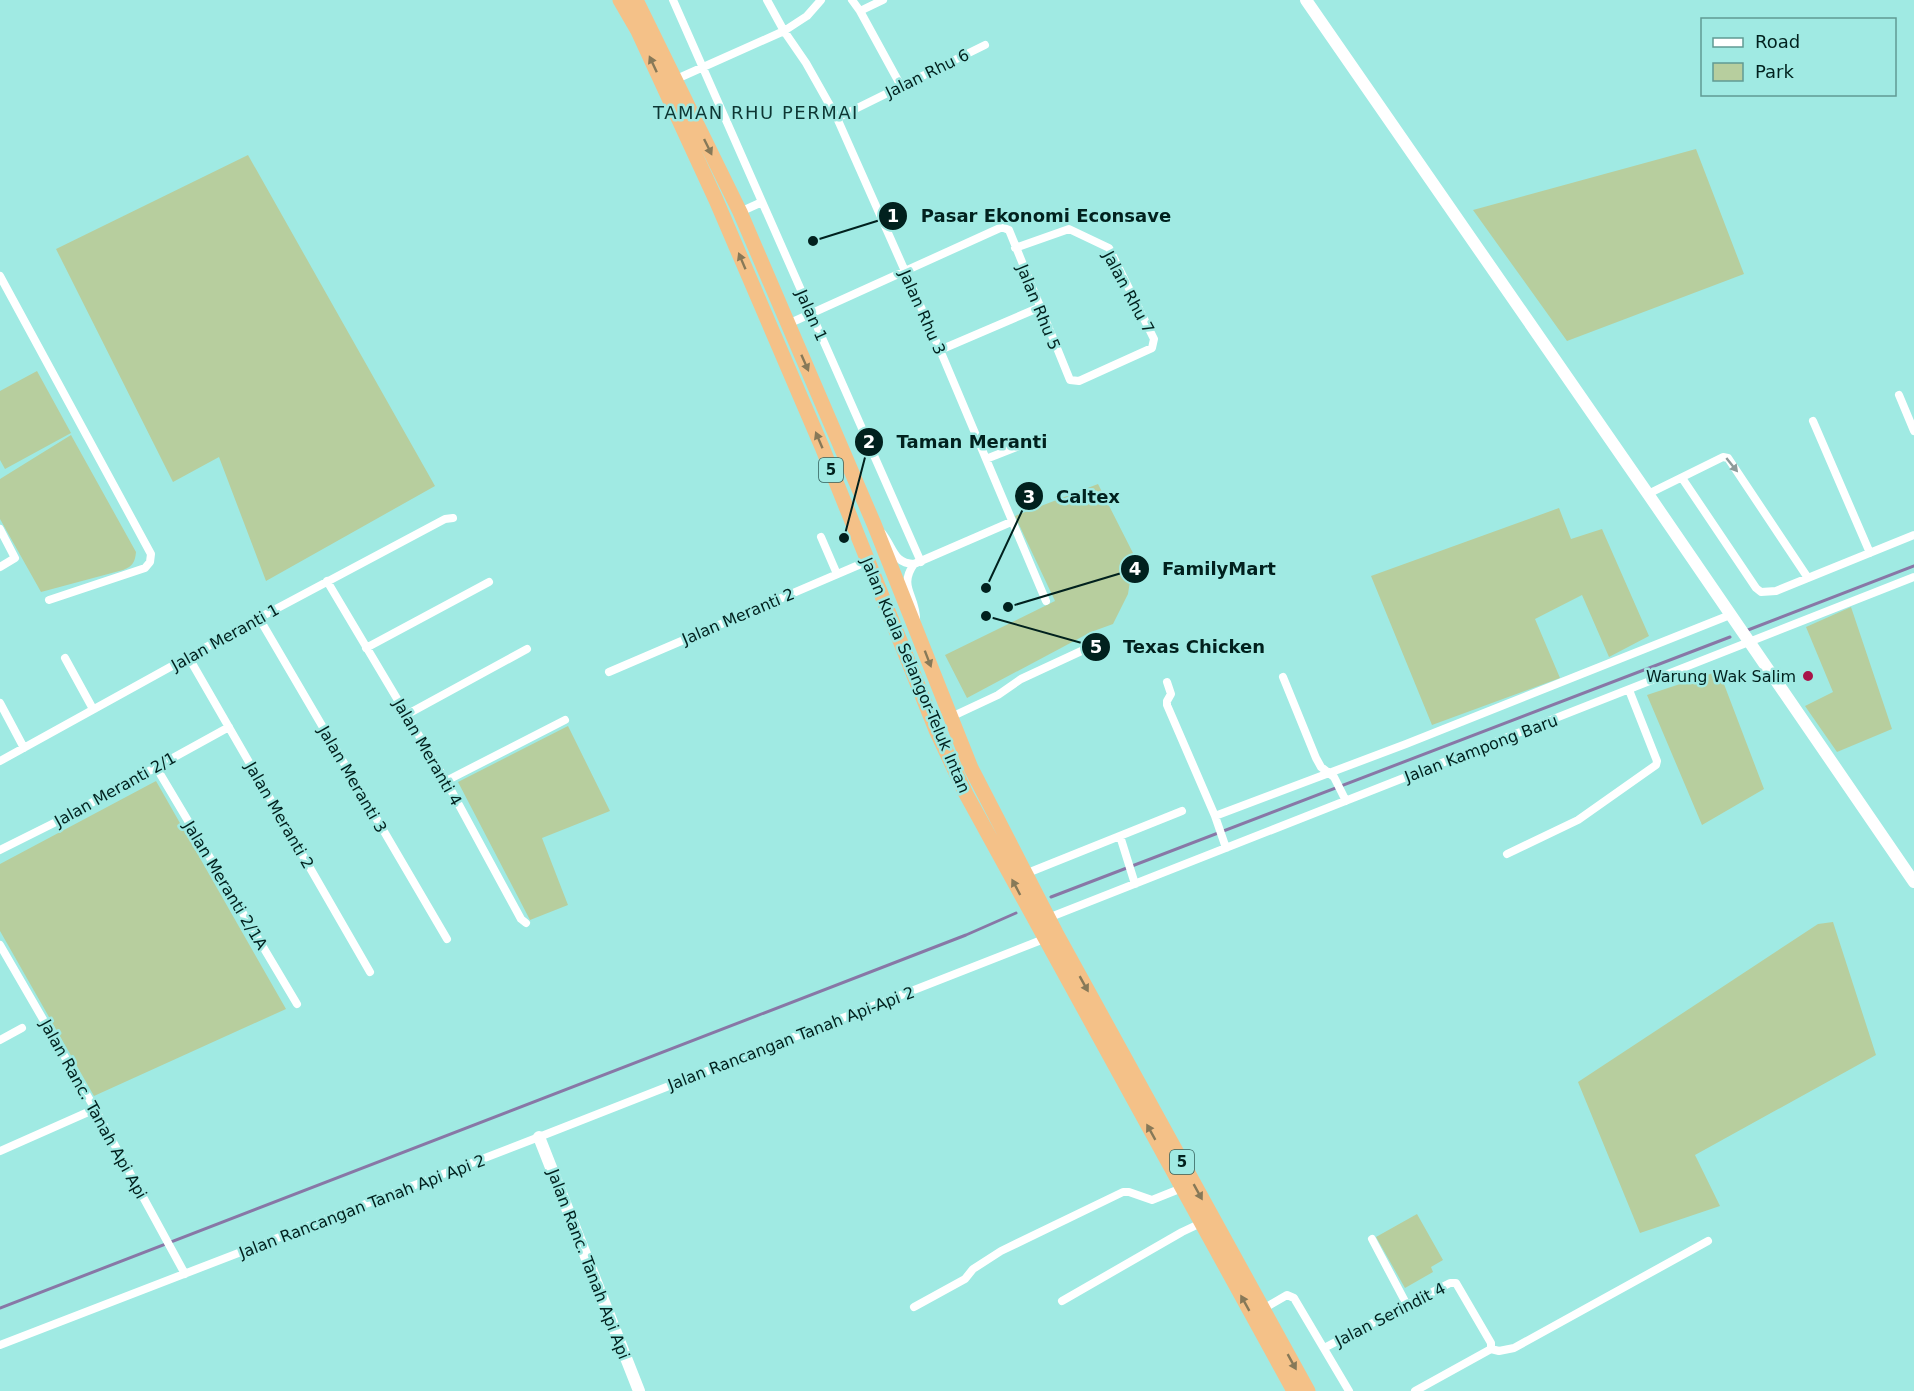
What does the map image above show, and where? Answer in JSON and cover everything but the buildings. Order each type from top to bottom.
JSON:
[{"type":"highway","name":"Jalan Kuala Selangor-Teluk Intan","points":[[620,0],[669,82],[740,212],[874,524],[971,768],[1048,918],[1308,1391]]},
{"type":"highway","name":"Jalan Kuala Selangor-Teluk Intan","points":[[636,0],[716,200],[787,364],[936,730],[966,794],[1294,1391]]},
{"type":"street","name":"Jalan 1","points":[[673,0],[918,563]]},
{"type":"street","name":"Jalan Rhu 3","points":[[767,0],[837,118],[940,350],[1046,601]]},
{"type":"street","points":[[669,82],[784,31],[807,16],[821,0]]},
{"type":"street","points":[[852,0],[901,86]]},
{"type":"street","points":[[860,11],[883,0]]},
{"type":"street","points":[[1306,0],[1914,882]]},
{"type":"street","name":"Jalan Rhu 6","points":[[837,118],[986,45]]},
{"type":"street","points":[[740,212],[762,202]]},
{"type":"street","name":"Jalan Rhu 5","points":[[904,270],[1004,228],[1008,231],[1038,308],[1072,382]]},
{"type":"street","name":"Jalan Rhu 7","points":[[1015,248],[1069,229],[1109,248],[1154,339],[1154,346],[1150,350],[1072,382]]},
{"type":"street","points":[[788,324],[904,270]]},
{"type":"street","points":[[0,276],[151,555],[150,562],[145,568],[49,600]]},
{"type":"street","points":[[940,350],[1038,308]]},
{"type":"street","points":[[1899,395],[1914,431]]},
{"type":"street","points":[[1814,421],[1870,553]]},
{"type":"street","points":[[986,459],[1034,440]]},
{"type":"street","points":[[1648,494],[1723,458],[1728,458],[1808,578]]},
{"type":"street","points":[[1682,478],[1756,588],[1761,591],[1776,591],[1914,536]]},
{"type":"street","name":"Jalan Meranti 1","points":[[0,761],[327,581],[445,519],[453,518]]},
{"type":"street","points":[[874,524],[891,544],[898,560],[906,564],[918,563],[1011,522]]},
{"type":"street","points":[[0,529],[15,558],[0,567]]},
{"type":"street","points":[[821,537],[837,574]]},
{"type":"street","name":"Jalan Meranti 2","points":[[609,672],[868,561]]},
{"type":"street","points":[[916,627],[917,610],[906,583],[906,576],[918,563]]},
{"type":"street","name":"Jalan Kampong Baru","points":[[1048,918],[1226,848],[1344,798],[1629,690],[1914,577]]},
{"type":"street","name":"Jalan Meranti 4","points":[[327,581],[446,781],[521,919],[526,923]]},
{"type":"street","points":[[366,648],[489,582]]},
{"type":"street","points":[[1215,816],[1331,775],[1730,615]]},
{"type":"street","name":"Jalan Meranti 3","points":[[259,618],[447,939]]},
{"type":"street","points":[[951,717],[998,694],[1021,679],[1090,647]]},
{"type":"street","points":[[406,715],[527,650]]},
{"type":"street","points":[[65,658],[93,709]]},
{"type":"street","name":"Jalan Meranti 2","points":[[189,658],[370,972]]},
{"type":"street","points":[[1283,676],[1316,758],[1321,767],[1331,775],[1344,798]]},
{"type":"street","points":[[1167,681],[1172,694],[1167,705],[1215,816],[1226,848]]},
{"type":"street","points":[[1507,854],[1578,819],[1656,765],[1629,690]]},
{"type":"street","points":[[0,703],[24,748]]},
{"type":"street","points":[[446,781],[565,720]]},
{"type":"street","name":"Jalan Meranti 2/1","points":[[0,850],[62,819],[229,727]]},
{"type":"street","name":"Jalan Meranti 2/1A","points":[[156,767],[297,1004]]},
{"type":"street","points":[[1025,874],[1182,811]]},
{"type":"street","points":[[1120,836],[1135,884]]},
{"type":"street","name":"Jalan Rancangan Tanah Api-Api 2","points":[[539,1137],[1044,939]]},
{"type":"street","name":"Jalan Ranc. Tanah Api Api","points":[[0,946],[185,1274]]},
{"type":"street","points":[[0,1040],[22,1028]]},
{"type":"street","points":[[0,1151],[94,1109]]},
{"type":"street","name":"Jalan Rancangan Tanah Api Api 2","points":[[185,1274],[539,1137]]},
{"type":"street","name":"Jalan Ranc. Tanah Api Api","points":[[539,1137],[639,1391]]},
{"type":"street","points":[[914,1307],[965,1279],[973,1269],[1001,1251],[1123,1192],[1152,1200],[1182,1188]]},
{"type":"street","points":[[1062,1301],[1201,1222]]},
{"type":"street","points":[[1372,1239],[1407,1305]]},
{"type":"street","points":[[1415,1391],[1491,1348],[1499,1351],[1514,1348],[1708,1241]]},
{"type":"street","points":[[0,1345],[185,1274]]},
{"type":"street","name":"Jalan Serindit 4","points":[[1324,1348],[1453,1282],[1458,1285],[1491,1343],[1491,1348]]},
{"type":"street","points":[[1263,1309],[1284,1296],[1292,1296],[1349,1391]]},
{"type":"green space","points":[[1696,149],[1744,274],[1567,341],[1473,210]]},
{"type":"green space","points":[[248,155],[435,486],[266,581],[219,457],[173,482],[56,249]]},
{"type":"green space","points":[[37,371],[71,433],[5,469],[0,460],[0,391]]},
{"type":"green space","points":[[71,435],[136,555],[131,565],[123,570],[41,592],[0,519],[0,479]]},
{"type":"green space","points":[[1098,484],[1134,555],[1128,594],[1113,624],[1091,632],[967,698],[945,655],[1055,601],[1015,516]]},
{"type":"green space","points":[[1559,508],[1571,539],[1602,529],[1649,636],[1609,657],[1582,595],[1535,619],[1560,678],[1432,725],[1371,576]]},
{"type":"green space","points":[[1851,607],[1892,729],[1837,752],[1805,706],[1833,692],[1806,627]]},
{"type":"green space","points":[[1719,671],[1764,789],[1702,825],[1647,695]]},
{"type":"green space","points":[[568,726],[610,811],[542,838],[568,905],[530,920],[458,782]]},
{"type":"green space","points":[[156,781],[286,1009],[94,1096],[0,931],[0,864]]},
{"type":"green space","points":[[1833,922],[1876,1055],[1695,1155],[1720,1206],[1640,1233],[1578,1082],[1818,924]]},
{"type":"green space","points":[[1417,1214],[1443,1260],[1431,1267],[1433,1272],[1405,1288],[1376,1237]]},
{"type":"waterway","points":[[1748,630],[1914,566]]},
{"type":"waterway","points":[[1051,897],[1730,637]]},
{"type":"waterway","points":[[0,1308],[966,935],[1016,913]]},
{"type":"place","name":"Pasar Ekonomi Econsave","points":[[813,241]]},
{"type":"place","name":"Taman Meranti","points":[[844,538]]},
{"type":"place","name":"Caltex","points":[[986,588]]},
{"type":"place","name":"FamilyMart","points":[[1008,607]]},
{"type":"place","name":"Texas Chicken","points":[[986,616]]},
{"type":"place","name":"Warung Wak Salim","points":[[1808,676]]},
{"type":"district","name":"TAMAN RHU PERMAI","points":[[756,113]]}]
